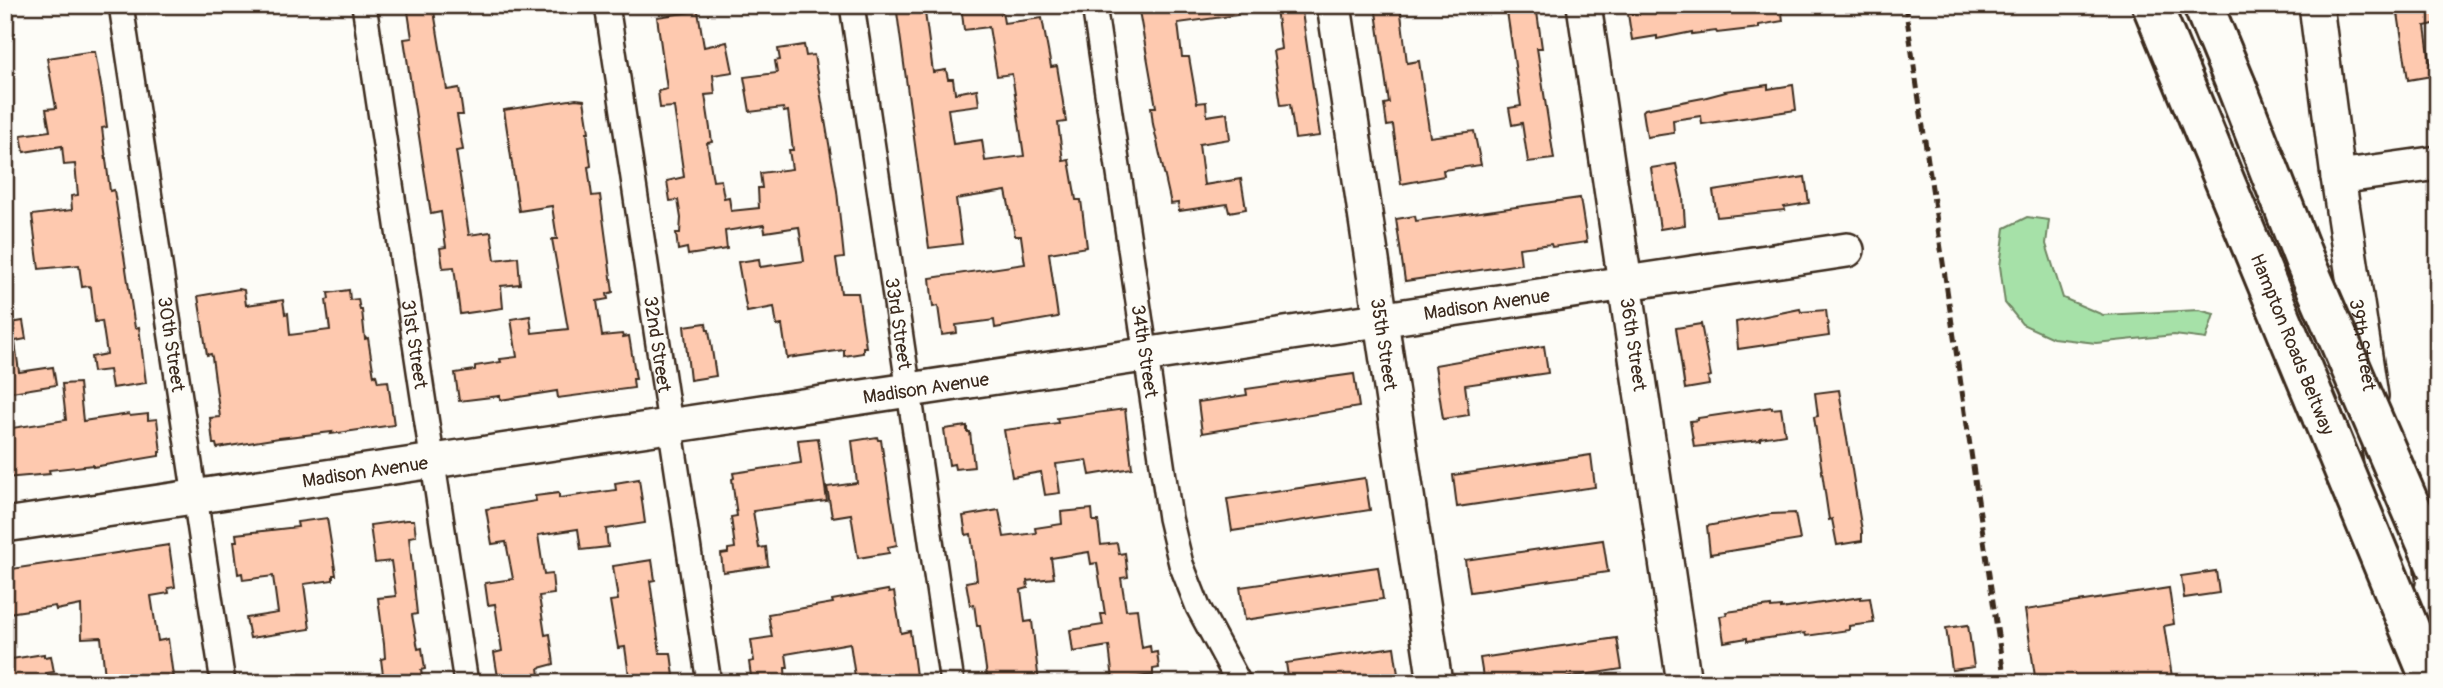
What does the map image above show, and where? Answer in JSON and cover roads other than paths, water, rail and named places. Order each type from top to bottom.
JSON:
[{"type":"highway","points":[[2134,5],[2183,91]]},
{"type":"highway","points":[[2152,5],[2183,91]]},
{"type":"highway","points":[[2203,5],[2306,264],[2438,570]]},
{"type":"highway","name":"Hampton Roads Beltway","points":[[2183,91],[2210,144],[2432,683]]},
{"type":"street","name":"30th Street","points":[[121,5],[223,683]]},
{"type":"street","name":"31st Street","points":[[364,5],[466,683]]},
{"type":"street","name":"32nd Street","points":[[607,5],[709,683]]},
{"type":"street","name":"33rd Street","points":[[852,5],[952,683]]},
{"type":"street","name":"34th Street","points":[[1094,5],[1170,518],[1181,564],[1198,607],[1239,683]]},
{"type":"street","name":"35th Street","points":[[1334,5],[1435,683]]},
{"type":"street","name":"36th Street","points":[[1584,5],[1684,683]]},
{"type":"street","name":"39th Street","points":[[2316,5],[2338,177],[2414,683]]},
{"type":"street","points":[[2338,177],[2438,163]]},
{"type":"street","name":"Madison Avenue","points":[[5,525],[1847,250]]},
{"type":"railway","points":[[1905,5],[2005,683]]}]
